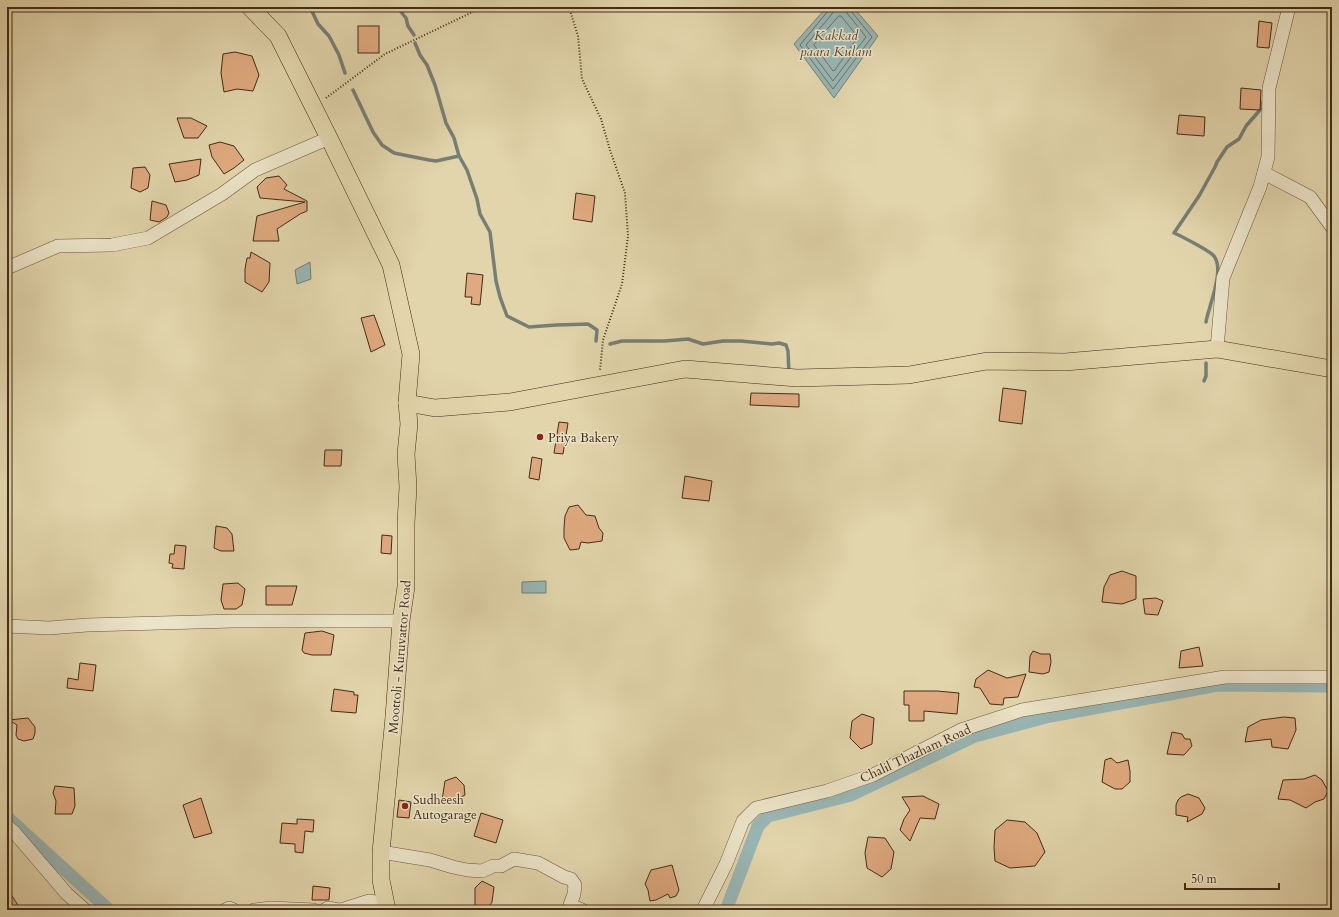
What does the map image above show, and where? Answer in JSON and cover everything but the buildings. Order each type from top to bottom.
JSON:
[{"type":"main road","name":"Moottoli - Kuruvattor Road","points":[[250,7],[278,36],[391,265],[411,354],[407,403],[410,424],[406,454],[408,487],[406,523],[406,587],[401,621],[394,717],[381,852],[381,880],[386,905]]},
{"type":"main road","points":[[407,403],[435,408],[510,402],[684,369],[797,378],[909,375],[987,361],[1065,362],[1217,349],[1332,369]]},
{"type":"street","points":[[1217,349],[1223,278],[1260,187],[1268,158],[1269,88],[1289,7]]},
{"type":"street","points":[[7,268],[58,246],[112,245],[148,238],[222,194],[255,170],[329,138]]},
{"type":"street","points":[[1264,173],[1310,197],[1332,228]]},
{"type":"street","points":[[7,626],[49,628],[87,625],[234,621],[401,621]]},
{"type":"street","name":"Chalil Thazham Road","points":[[705,910],[726,864],[743,821],[756,808],[827,791],[873,775],[961,730],[1022,710],[1225,677],[1332,677]]},
{"type":"street","points":[[7,826],[14,832],[67,894],[85,910]]},
{"type":"street","points":[[381,852],[430,860],[467,870],[482,871],[493,866],[501,866],[514,859],[538,863],[564,877],[571,879],[575,885],[570,906],[582,910]]},
{"type":"street","points":[[324,910],[328,908],[340,910],[369,901],[386,905]]},
{"type":"street","points":[[225,910],[228,908],[234,910]]},
{"type":"street","points":[[254,910],[271,908],[314,910]]},
{"type":"path","points":[[314,108],[385,54],[483,7]]},
{"type":"path","points":[[569,7],[578,36],[582,79],[601,119],[625,193],[628,236],[622,284],[603,340],[598,385]]},
{"type":"water","name":"Kakkad paara Kulam","points":[[827,7],[853,7],[878,36],[834,98],[794,44]]},
{"type":"water","points":[[310,262],[311,279],[297,284],[295,270]]},
{"type":"water","points":[[546,581],[546,593],[522,593],[522,582]]},
{"type":"waterway","points":[[310,7],[318,24],[329,36],[339,55],[345,73]]},
{"type":"waterway","points":[[397,7],[406,18],[408,26],[414,35]]},
{"type":"waterway","points":[[415,43],[420,55],[427,65],[435,85],[446,123],[454,138],[459,156]]},
{"type":"waterway","points":[[353,90],[373,132],[382,145],[394,153],[436,161],[459,156],[467,170],[477,199],[480,214],[490,232],[496,281],[507,316],[529,327],[588,324],[597,330],[596,341]]},
{"type":"waterway","points":[[1206,322],[1217,279],[1217,262],[1214,256],[1207,251],[1174,233],[1199,196],[1217,162],[1227,147],[1239,139],[1246,126],[1260,110],[1264,99]]},
{"type":"waterway","points":[[610,344],[622,341],[665,341],[688,339],[703,344],[723,341],[772,344],[779,343],[786,345],[788,351],[789,374]]},
{"type":"waterway","points":[[1204,381],[1206,376],[1206,363]]},
{"type":"waterway","points":[[726,910],[758,826],[768,816],[851,795],[975,736],[1050,716],[1218,685],[1332,686]]},
{"type":"waterway","points":[[7,817],[109,910]]},
{"type":"place","name":"Priya Bakery","points":[[540,437]]},
{"type":"place","name":"Sudheesh Autogarage","points":[[405,806]]}]
